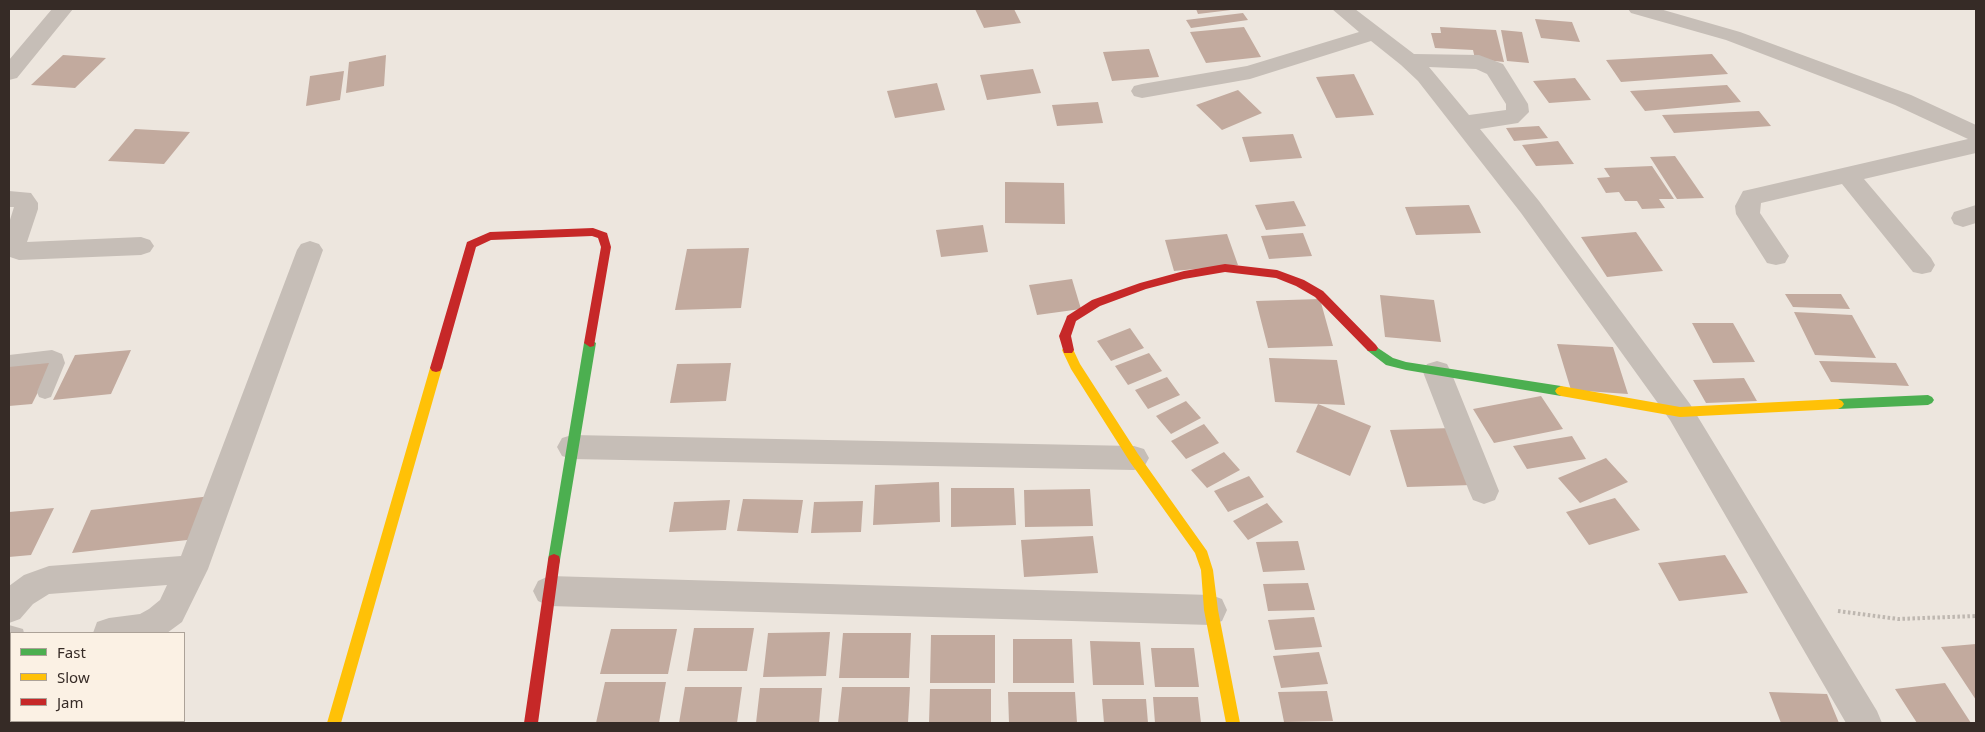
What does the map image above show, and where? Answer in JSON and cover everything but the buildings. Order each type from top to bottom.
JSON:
[{"type":"street","points":[[9,73],[63,9]]},
{"type":"street","points":[[1342,9],[1409,60],[1426,76],[1570,262],[1680,412],[1865,723]]},
{"type":"street","points":[[1638,9],[1733,36],[1825,70],[1903,100],[1976,134]]},
{"type":"street","points":[[1142,91],[1250,72],[1373,34]]},
{"type":"street","points":[[1409,60],[1479,62],[1495,68],[1517,104],[1518,112],[1510,118],[1464,123]]},
{"type":"street","points":[[1776,256],[1748,214],[1747,206],[1752,197],[1976,145]]},
{"type":"street","points":[[1848,175],[1922,265]]},
{"type":"street","points":[[9,199],[22,200],[26,203],[26,209],[12,243],[12,248],[18,251],[141,246]]},
{"type":"street","points":[[334,723],[471,245],[490,236],[593,232],[603,236],[606,247],[549,591],[531,723]]},
{"type":"street","points":[[118,632],[144,629],[171,611],[192,569],[310,250]]},
{"type":"street","points":[[1232,723],[1211,610],[1208,570],[1201,551],[1134,458],[1075,366],[1067,348],[1065,336],[1071,318],[1096,303],[1144,286],[1225,268],[1277,274],[1300,282],[1319,294],[1375,351],[1390,362],[1437,372],[1511,382],[1680,412],[1928,400]]},
{"type":"street","points":[[1437,372],[1484,491]]},
{"type":"street","points":[[572,447],[1134,458]]},
{"type":"street","points":[[9,608],[22,594],[35,585],[49,580],[192,569]]},
{"type":"street","points":[[549,591],[1211,610]]},
{"type":"lane","points":[[9,361],[52,356],[56,358],[57,363],[45,392]]},
{"type":"path","points":[[1795,605],[1898,619],[1976,616]]},
{"type":"traffic: fast","points":[[554,560],[590,343]]},
{"type":"traffic: fast","points":[[1372,348],[1390,362],[1406,366],[1561,391]]},
{"type":"traffic: fast","points":[[1838,404],[1928,400]]},
{"type":"traffic: slow","points":[[1068,350],[1075,366],[1134,458],[1201,551],[1207,570],[1211,610],[1233,723]]},
{"type":"traffic: slow","points":[[334,723],[436,368]]},
{"type":"traffic: slow","points":[[1561,391],[1680,412],[1838,404]]},
{"type":"traffic: jam","points":[[436,368],[471,245],[490,236],[593,232],[603,236],[606,247],[590,343]]},
{"type":"traffic: jam","points":[[1068,350],[1065,336],[1071,319],[1096,303],[1144,286],[1184,275],[1225,268],[1277,274],[1300,283],[1319,294],[1372,348]]},
{"type":"traffic: jam","points":[[531,723],[554,560]]}]
